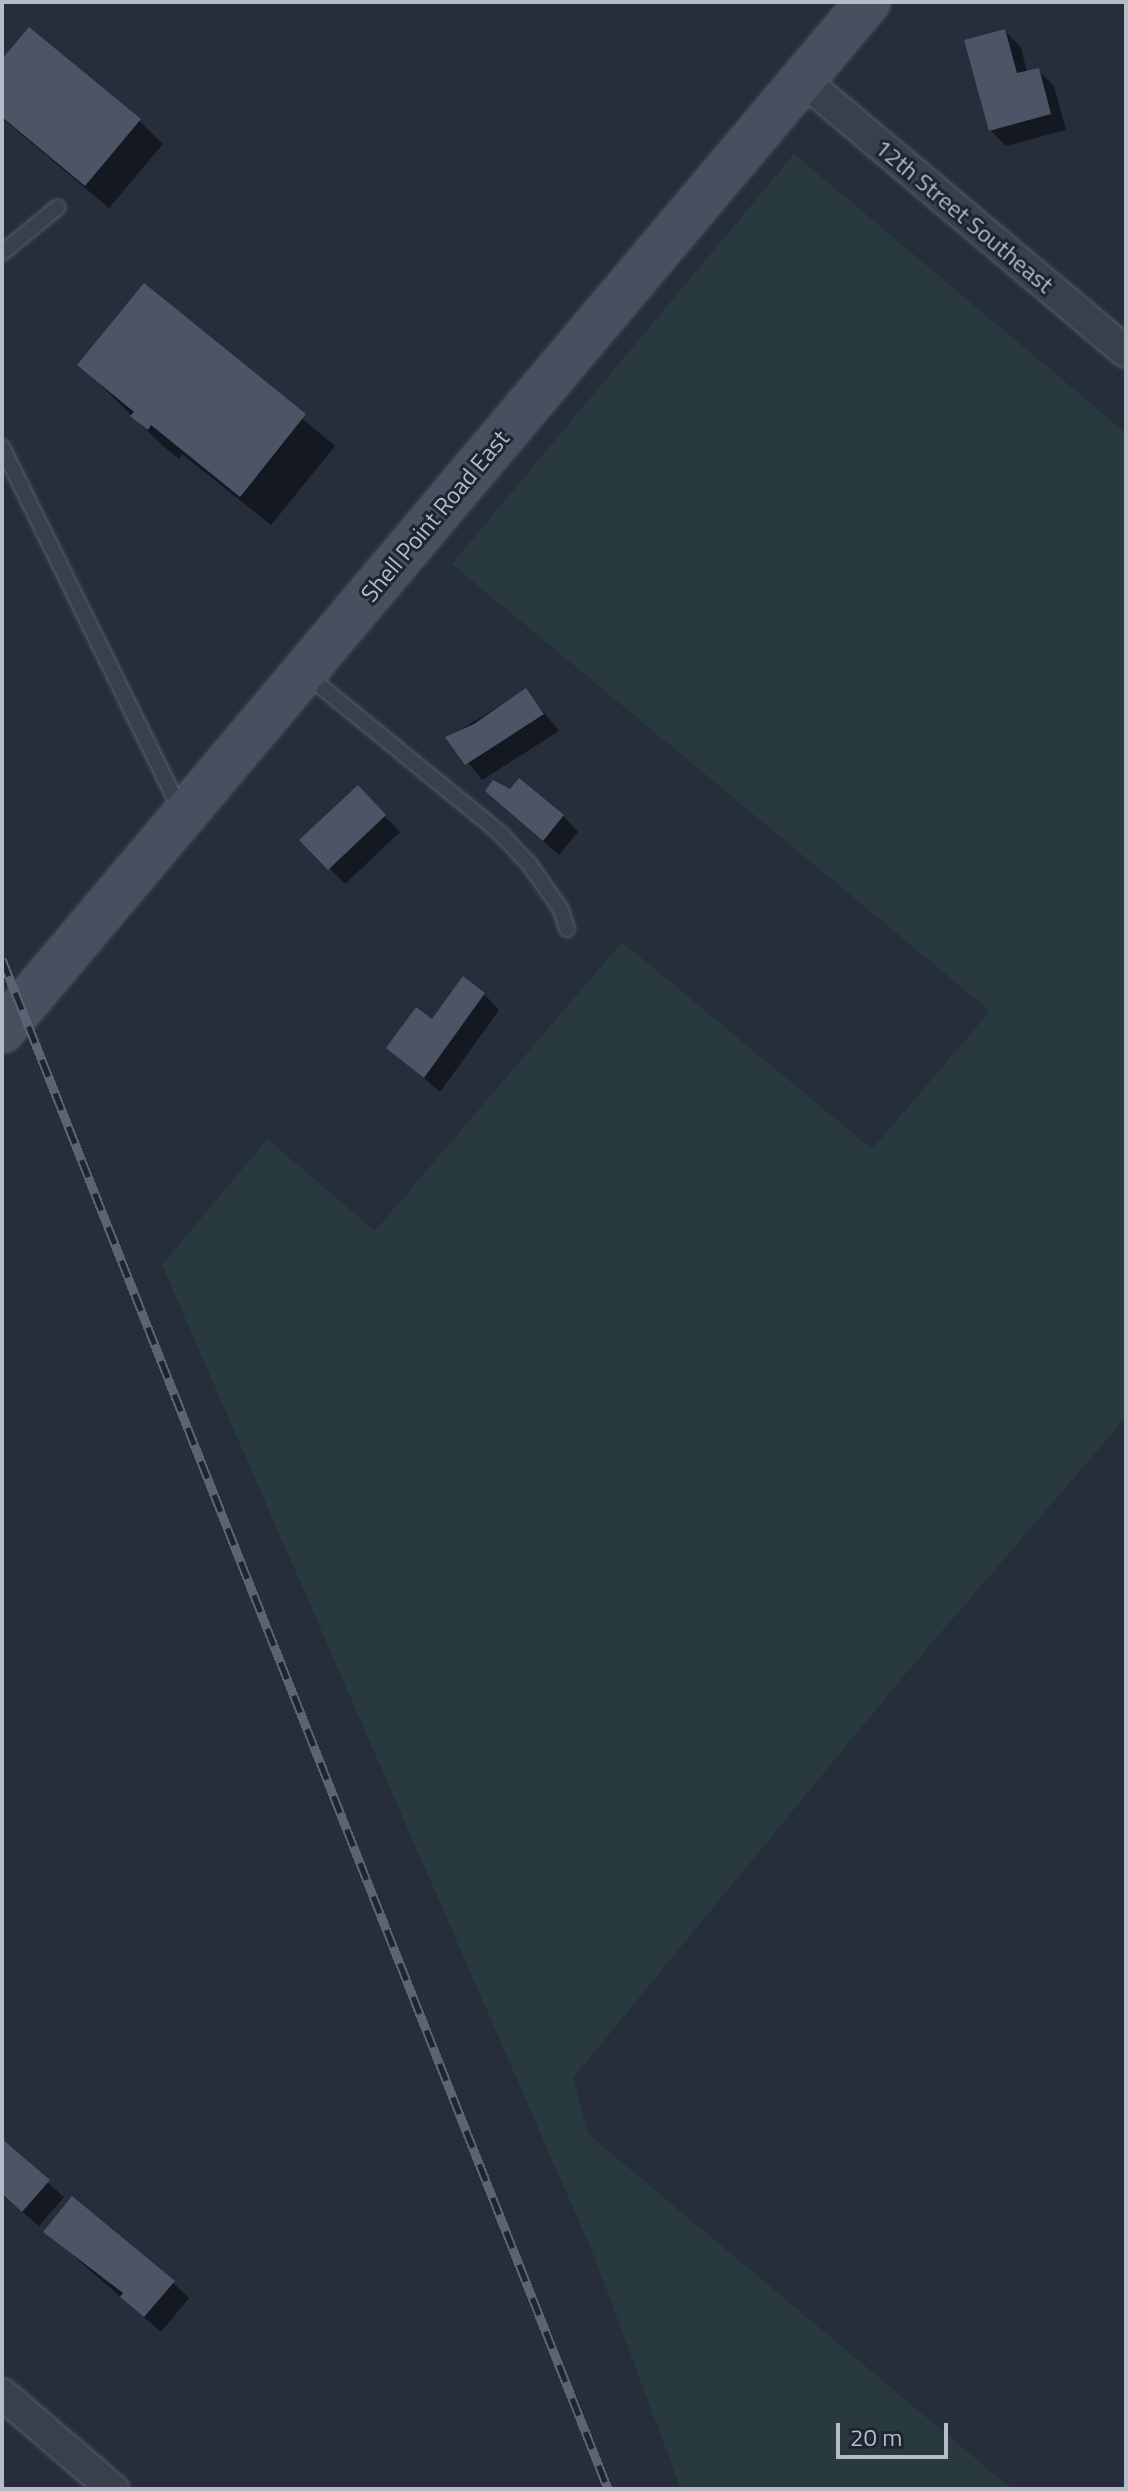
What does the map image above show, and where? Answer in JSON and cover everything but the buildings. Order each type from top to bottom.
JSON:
[{"type":"street","name":"Shell Point Road East","points":[[2,1031],[868,2]]},
{"type":"street","name":"12th Street Southeast","points":[[803,80],[1126,352]]},
{"type":"street","points":[[2,2394],[113,2489]]},
{"type":"lane","points":[[2,253],[58,207]]},
{"type":"lane","points":[[2,447],[183,815]]},
{"type":"lane","points":[[304,672],[501,834],[538,876],[561,910],[567,929]]},
{"type":"shaded area","points":[[794,154],[1126,433],[1126,1417],[906,1673],[573,2078],[588,2134],[1012,2489],[681,2489],[594,2256],[162,1265],[267,1139],[375,1231],[622,942],[872,1149],[990,1011],[452,564]]},
{"type":"railway","points":[[2,959],[608,2489]]}]
